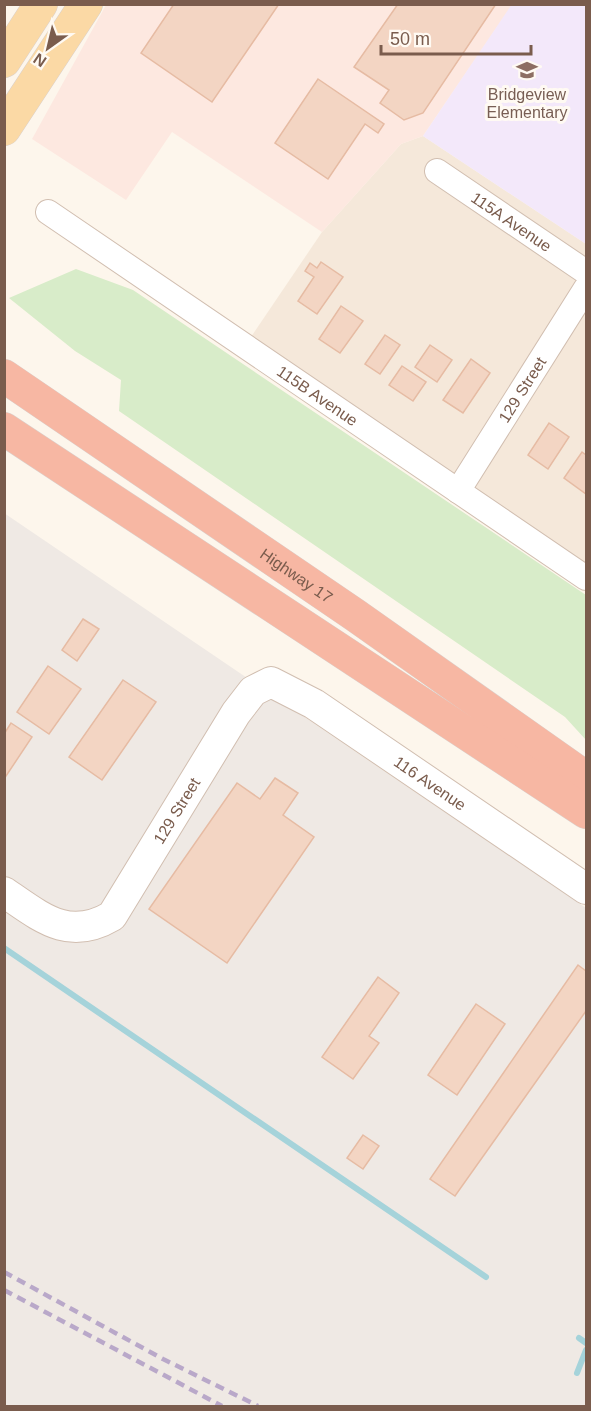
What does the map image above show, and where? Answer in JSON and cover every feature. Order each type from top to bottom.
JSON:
[{"type":"highway","name":"Highway 17","points":[[4,376],[355,615],[586,778]]},
{"type":"highway","points":[[4,402],[249,563],[355,615]]},
{"type":"highway","points":[[4,429],[586,812]]},
{"type":"main road","points":[[4,61],[40,4]]},
{"type":"main road","points":[[4,129],[86,4]]},
{"type":"street","name":"115A Avenue","points":[[437,171],[586,272]]},
{"type":"street","name":"115B Avenue","points":[[48,212],[586,578]]},
{"type":"street","name":"129 Street","points":[[458,490],[586,288]]},
{"type":"street","name":"129 Street","points":[[4,892],[49,921],[78,929],[95,926],[112,916],[236,713],[253,691],[271,682]]},
{"type":"street","name":"116 Avenue","points":[[271,682],[314,704],[586,889]]},
{"type":"shaded area","name":"Bridgeview Elementary","points":[[512,4],[586,5],[586,244],[423,136]]},
{"type":"shaded area","points":[[106,5],[512,5],[423,136],[401,144],[322,232],[172,132],[126,200],[32,139]]},
{"type":"shaded area","points":[[423,136],[586,244],[586,564],[251,337],[322,232],[401,144]]},
{"type":"shaded area","points":[[4,513],[586,908],[586,1406],[5,1406]]},
{"type":"green space","points":[[76,269],[133,290],[586,595],[586,740],[565,717],[119,411],[121,380],[75,351],[9,298]]},
{"type":"building","points":[[174,4],[279,4],[212,102],[141,53]]},
{"type":"building","points":[[398,4],[496,4],[423,113],[404,120],[380,103],[389,90],[354,67]]},
{"type":"building","points":[[318,79],[384,124],[378,133],[365,124],[328,179],[275,143]]},
{"type":"building","points":[[321,262],[343,277],[317,314],[298,301],[314,277],[305,271],[310,263],[317,268]]},
{"type":"building","points":[[341,306],[363,321],[340,353],[319,339]]},
{"type":"building","points":[[385,335],[400,345],[380,374],[365,364]]},
{"type":"building","points":[[430,345],[452,360],[437,382],[415,367]]},
{"type":"building","points":[[471,359],[490,373],[463,413],[443,400]]},
{"type":"building","points":[[402,366],[426,382],[413,401],[389,385]]},
{"type":"building","points":[[549,423],[569,437],[548,469],[528,455]]},
{"type":"building","points":[[582,452],[586,455],[586,494],[564,478]]},
{"type":"building","points":[[83,619],[99,629],[77,661],[62,650]]},
{"type":"building","points":[[48,666],[81,689],[49,734],[17,712]]},
{"type":"building","points":[[123,680],[156,702],[102,780],[69,757]]},
{"type":"building","points":[[11,723],[32,737],[4,779],[4,734]]},
{"type":"building","points":[[275,778],[298,793],[283,815],[314,837],[227,963],[149,909],[237,783],[260,799]]},
{"type":"building","points":[[578,965],[586,971],[586,1011],[455,1196],[430,1179]]},
{"type":"building","points":[[378,977],[399,993],[369,1036],[379,1043],[353,1079],[322,1057]]},
{"type":"building","points":[[476,1004],[505,1024],[457,1095],[428,1075]]},
{"type":"building","points":[[363,1135],[379,1146],[363,1169],[347,1158]]},
{"type":"waterway","points":[[4,948],[486,1277]]},
{"type":"waterway","points":[[579,1338],[586,1343]]},
{"type":"waterway","points":[[577,1373],[586,1350]]},
{"type":"railway","points":[[4,1272],[163,1359],[258,1406]]},
{"type":"railway","points":[[4,1290],[222,1406]]},
{"type":"place","name":"Bridgeview Elementary","points":[[527,70]]}]
